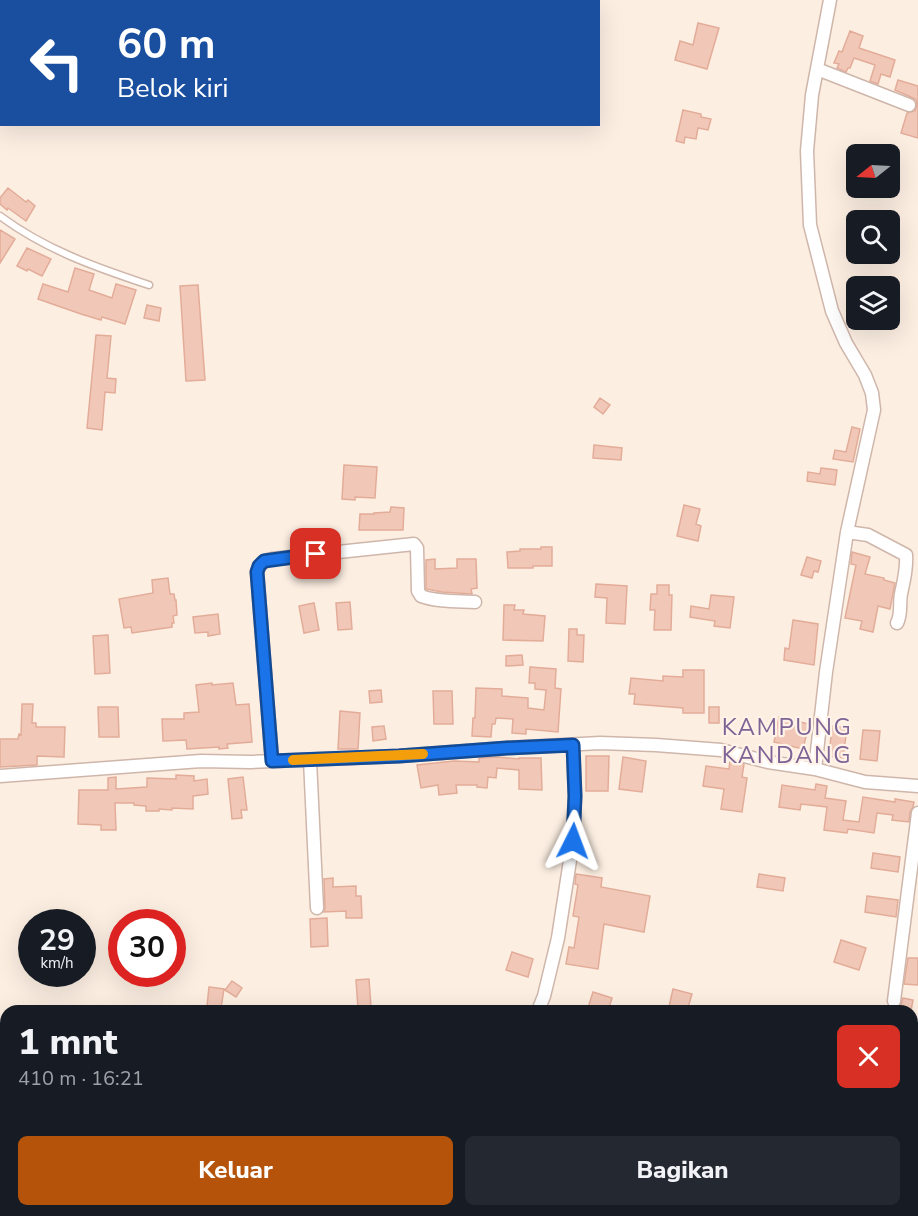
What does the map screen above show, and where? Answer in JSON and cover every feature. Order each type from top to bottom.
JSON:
[{"type":"street","points":[[815,769],[826,672],[847,532],[874,410],[872,393],[865,375],[846,343],[832,311],[810,225],[807,151],[812,95],[830,0]]},
{"type":"street","points":[[817,69],[909,105]]},
{"type":"street","points":[[847,532],[868,535],[906,555],[900,618],[897,623]]},
{"type":"street","points":[[272,761],[257,572],[264,561],[414,544],[417,548],[418,591],[421,596],[476,602]]},
{"type":"street","points":[[0,776],[201,761],[250,762],[399,756],[600,743],[721,750],[768,762],[815,769],[865,782],[918,786]]},
{"type":"street","points":[[540,1005],[558,938],[571,852],[575,796],[573,745]]},
{"type":"street","points":[[310,760],[317,908]]},
{"type":"street","points":[[894,1001],[918,813]]},
{"type":"lane","points":[[0,216],[49,247],[85,263],[149,285]]},
{"type":"building","points":[[698,23],[719,28],[707,69],[675,60],[680,41],[693,45]]},
{"type":"building","points":[[850,31],[863,36],[859,48],[895,60],[890,77],[881,74],[878,84],[870,81],[875,65],[854,58],[846,72],[837,68],[839,64],[834,63],[839,51],[842,52]]},
{"type":"building","points":[[898,80],[918,86],[918,138],[901,133],[907,113],[915,111],[917,104],[913,98],[895,90]]},
{"type":"building","points":[[683,110],[711,119],[708,130],[698,128],[696,139],[685,137],[684,143],[676,141]]},
{"type":"building","points":[[8,188],[35,206],[26,221],[0,204],[0,198]]},
{"type":"building","points":[[0,230],[15,239],[0,263]]},
{"type":"building","points":[[27,248],[51,259],[42,276],[17,266]]},
{"type":"building","points":[[75,268],[94,274],[89,290],[112,298],[116,284],[136,290],[125,324],[102,317],[101,320],[38,299],[43,284],[68,292]]},
{"type":"building","points":[[198,285],[205,380],[186,381],[180,286]]},
{"type":"building","points":[[147,305],[161,308],[159,321],[144,318]]},
{"type":"building","points":[[96,335],[111,336],[107,378],[116,379],[115,393],[105,392],[102,430],[87,428]]},
{"type":"building","points":[[600,398],[610,405],[603,414],[594,407]]},
{"type":"building","points":[[852,427],[860,429],[853,462],[833,459],[835,450],[846,452]]},
{"type":"building","points":[[594,445],[622,448],[621,460],[593,458]]},
{"type":"building","points":[[344,465],[377,467],[375,498],[342,499]]},
{"type":"building","points":[[821,468],[837,470],[835,485],[807,481],[808,472],[820,474]]},
{"type":"building","points":[[684,505],[700,509],[696,524],[701,526],[698,541],[677,536]]},
{"type":"building","points":[[391,507],[404,508],[403,530],[359,530],[360,514],[390,512]]},
{"type":"building","points":[[541,547],[552,547],[552,566],[508,568],[507,552],[520,551],[520,549],[541,549]]},
{"type":"building","points":[[852,552],[870,557],[865,574],[895,583],[890,609],[878,606],[873,632],[860,629],[862,621],[845,618],[856,565],[851,564]]},
{"type":"building","points":[[807,557],[821,561],[818,572],[814,571],[812,578],[801,575]]},
{"type":"building","points":[[435,559],[435,569],[457,568],[457,559],[476,559],[477,588],[471,589],[472,594],[426,589],[426,560]]},
{"type":"building","points":[[168,578],[170,594],[174,594],[176,600],[177,615],[173,616],[172,627],[132,633],[131,627],[124,628],[119,599],[153,593],[152,580]]},
{"type":"building","points":[[596,584],[627,586],[625,624],[606,623],[607,598],[595,597]]},
{"type":"building","points":[[657,585],[669,585],[669,595],[672,595],[671,630],[654,630],[655,610],[650,610],[651,594],[657,594]]},
{"type":"building","points":[[711,595],[734,597],[730,628],[714,626],[715,621],[690,617],[691,606],[709,609]]},
{"type":"building","points":[[350,602],[352,629],[338,630],[336,603]]},
{"type":"building","points":[[314,603],[319,630],[304,633],[299,606]]},
{"type":"building","points":[[504,605],[515,605],[514,610],[524,610],[523,614],[545,616],[543,641],[503,640]]},
{"type":"building","points":[[218,614],[220,634],[208,636],[208,632],[195,633],[193,617]]},
{"type":"building","points":[[793,620],[818,624],[814,665],[784,660],[785,648],[789,649]]},
{"type":"building","points":[[569,629],[577,629],[577,635],[584,635],[583,662],[568,661]]},
{"type":"building","points":[[108,635],[110,673],[95,674],[93,636]]},
{"type":"building","points":[[522,655],[523,665],[506,666],[506,656]]},
{"type":"building","points":[[530,667],[556,669],[555,688],[561,689],[558,732],[526,729],[526,734],[512,733],[513,719],[496,718],[495,724],[492,724],[491,737],[472,736],[476,688],[502,689],[502,696],[528,698],[528,708],[544,710],[546,690],[535,689],[535,683],[529,683]]},
{"type":"building","points":[[683,670],[704,670],[704,713],[683,713],[683,708],[634,704],[635,694],[629,694],[631,678],[663,681],[663,676],[683,677]]},
{"type":"building","points":[[212,683],[212,685],[233,683],[236,705],[249,704],[252,742],[227,744],[228,748],[219,749],[219,747],[187,749],[186,740],[163,741],[162,719],[184,719],[184,713],[199,712],[196,685]]},
{"type":"building","points":[[381,690],[382,702],[370,703],[369,691]]},
{"type":"building","points":[[433,691],[452,691],[453,724],[434,724]]},
{"type":"building","points":[[22,704],[33,704],[32,723],[36,723],[36,727],[65,727],[64,757],[37,756],[37,765],[0,767],[0,739],[18,739],[19,734],[21,735]]},
{"type":"building","points":[[98,707],[118,707],[119,737],[99,737]]},
{"type":"building","points":[[709,707],[719,707],[719,723],[709,723]]},
{"type":"building","points":[[340,711],[360,713],[358,749],[338,749]]},
{"type":"building","points":[[779,717],[809,724],[803,749],[774,742]]},
{"type":"building","points":[[384,726],[386,739],[373,741],[372,727]]},
{"type":"building","points":[[832,726],[847,728],[843,758],[829,756]]},
{"type":"building","points":[[863,730],[880,731],[877,761],[860,759]]},
{"type":"building","points":[[586,756],[609,756],[608,791],[586,791]]},
{"type":"building","points":[[623,757],[646,761],[642,792],[619,789]]},
{"type":"building","points":[[479,758],[541,758],[542,790],[519,789],[519,770],[497,768],[496,778],[488,777],[487,788],[477,787],[477,785],[456,785],[457,793],[439,795],[438,785],[421,788],[417,765],[454,761],[479,762]]},
{"type":"building","points":[[730,761],[744,764],[742,777],[747,778],[742,812],[721,809],[724,789],[703,786],[706,766],[729,769]]},
{"type":"building","points":[[176,775],[194,776],[194,781],[207,779],[208,794],[193,796],[193,809],[172,808],[172,810],[146,811],[146,806],[134,805],[134,803],[115,803],[116,830],[101,830],[101,825],[78,824],[79,790],[108,790],[108,778],[116,777],[116,789],[147,787],[147,778],[176,779]]},
{"type":"building","points":[[243,777],[247,810],[241,810],[242,818],[232,819],[228,779]]},
{"type":"building","points":[[816,784],[827,786],[825,798],[846,801],[843,820],[859,822],[863,797],[895,802],[895,799],[914,802],[909,822],[892,820],[893,815],[877,813],[874,833],[848,829],[847,833],[824,830],[827,807],[801,804],[800,810],[779,807],[782,785],[815,790]]},
{"type":"building","points":[[873,853],[900,857],[898,872],[871,868]]},
{"type":"building","points":[[576,874],[602,878],[601,887],[650,896],[644,932],[604,924],[598,969],[566,964],[569,947],[574,948],[579,917],[573,916],[578,885],[575,884]]},
{"type":"building","points":[[759,874],[785,878],[783,891],[757,887]]},
{"type":"building","points":[[333,878],[333,887],[356,886],[356,896],[361,896],[362,918],[346,918],[346,911],[324,912],[324,879]]},
{"type":"building","points":[[867,896],[898,900],[896,917],[865,912]]},
{"type":"building","points":[[327,918],[328,946],[311,947],[310,919]]},
{"type":"building","points":[[841,940],[866,948],[859,970],[834,962]]},
{"type":"building","points":[[512,952],[533,959],[528,977],[506,970]]},
{"type":"building","points":[[908,958],[918,958],[918,985],[904,984]]},
{"type":"building","points":[[369,979],[371,1005],[358,1005],[356,980]]},
{"type":"building","points":[[232,981],[242,988],[236,997],[225,990]]},
{"type":"building","points":[[209,987],[224,989],[221,1005],[207,1005]]},
{"type":"building","points":[[673,989],[692,994],[689,1005],[669,1005]]},
{"type":"building","points":[[593,992],[612,998],[610,1005],[589,1005]]},
{"type":"building","points":[[903,998],[913,1000],[912,1005],[901,1005]]},
{"type":"slow traffic","points":[[293,760],[423,754]]},
{"type":"district","name":"KAMPUNG KANDANG","points":[[787,741]]},
{"type":"route","points":[[316,554],[264,561],[257,572],[272,761],[573,745],[575,796],[573,841]]}]
